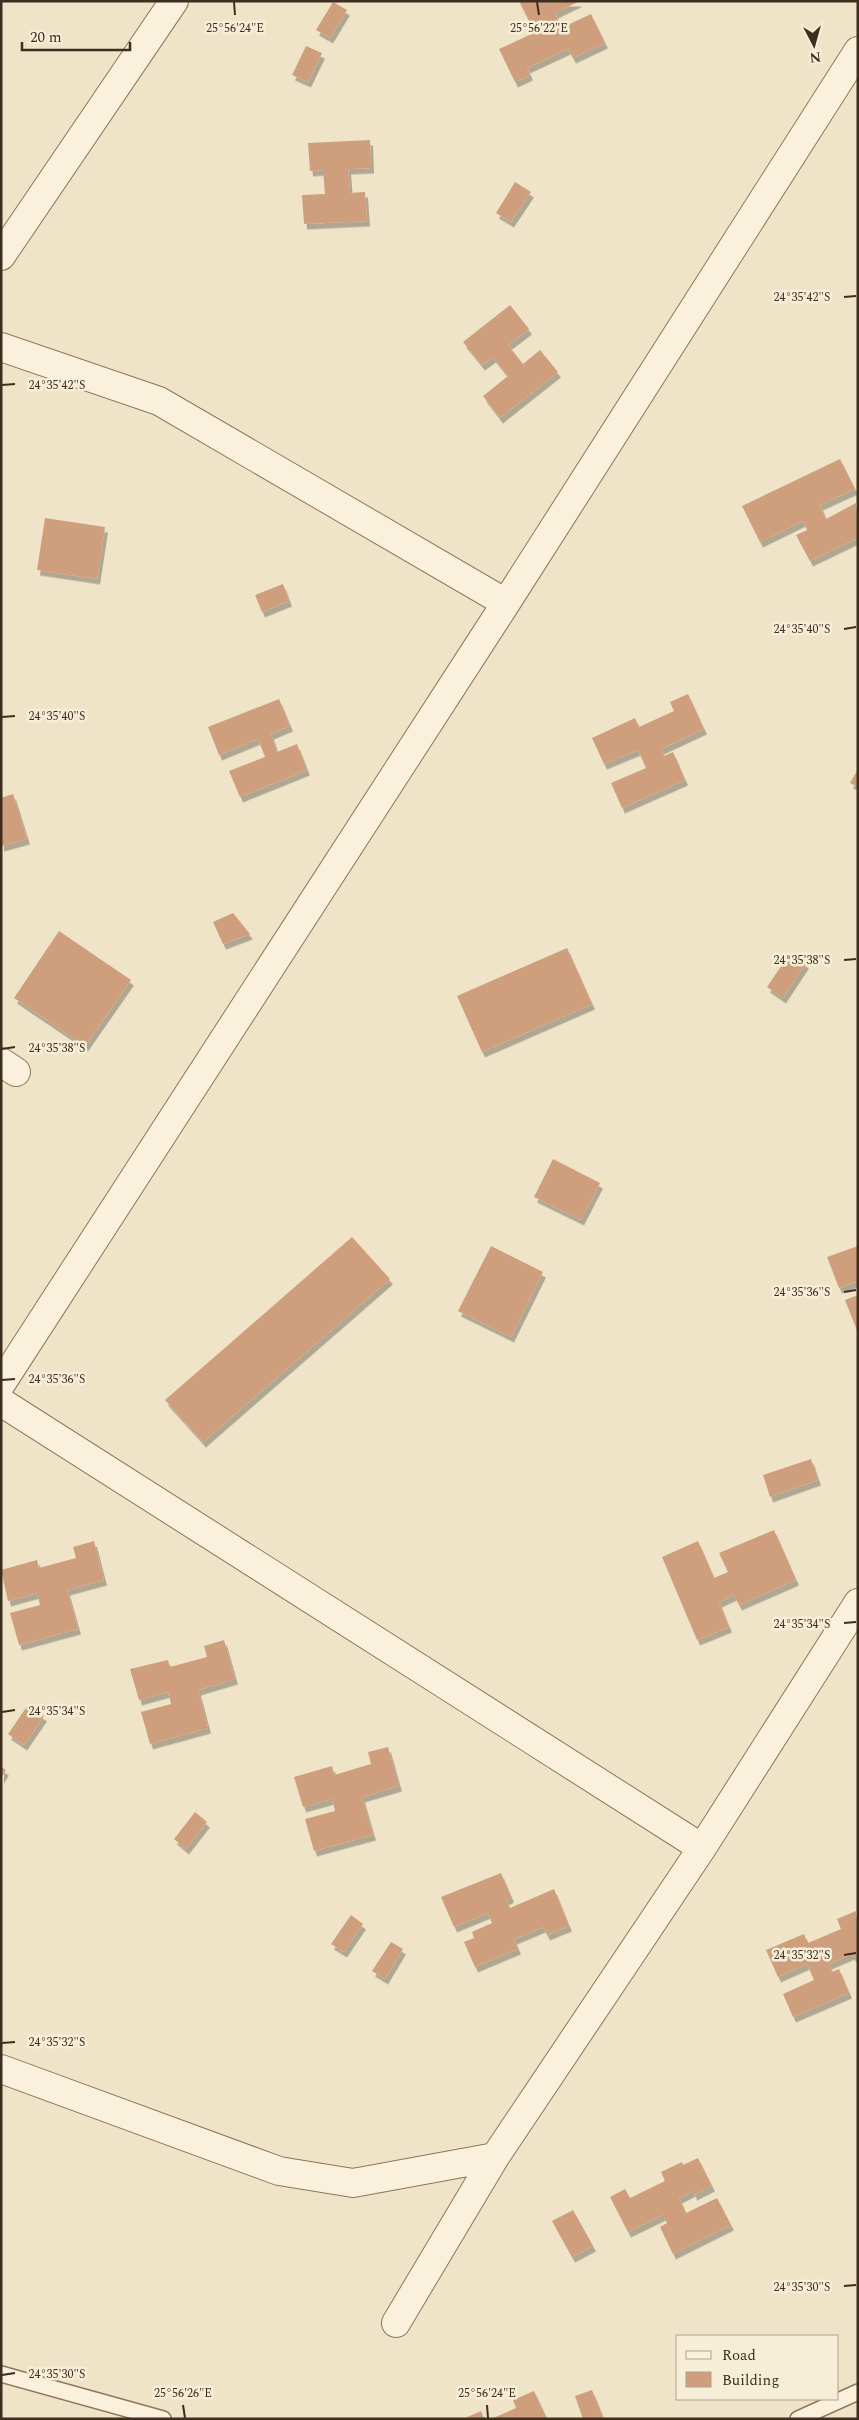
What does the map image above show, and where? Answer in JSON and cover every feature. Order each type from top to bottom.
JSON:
[{"type":"street","points":[[1,256],[174,1]]},
{"type":"street","points":[[1,1384],[506,604],[858,51]]},
{"type":"street","points":[[1,347],[159,401],[506,604]]},
{"type":"street","points":[[1,1402],[702,1848]]},
{"type":"street","points":[[396,2323],[495,2157],[702,1848],[858,1603]]},
{"type":"street","points":[[1,2069],[279,2171],[353,2183],[495,2157]]},
{"type":"lane","points":[[1,2374],[163,2419]]},
{"type":"lane","points":[[798,2419],[858,2392]]},
{"type":"building","points":[[519,1],[580,1],[555,13],[561,28],[591,14],[605,43],[573,58],[568,49],[527,68],[530,75],[515,82],[499,49],[540,30],[536,22],[531,25]]},
{"type":"building","points":[[333,2],[347,10],[330,38],[316,30]]},
{"type":"building","points":[[306,46],[322,53],[308,82],[292,75]]},
{"type":"building","points":[[370,140],[371,168],[348,169],[350,193],[365,192],[367,221],[304,224],[302,195],[325,194],[323,170],[310,171],[308,143]]},
{"type":"building","points":[[515,182],[531,192],[511,222],[496,213]]},
{"type":"building","points":[[510,305],[529,329],[508,345],[523,364],[540,350],[558,372],[500,418],[483,396],[508,376],[493,357],[482,365],[463,342]]},
{"type":"building","points":[[840,459],[855,489],[820,505],[826,519],[856,503],[858,538],[810,561],[796,535],[807,530],[803,521],[760,542],[742,506]]},
{"type":"building","points":[[45,518],[105,527],[97,579],[37,570]]},
{"type":"building","points":[[283,584],[289,601],[262,612],[255,595]]},
{"type":"building","points":[[688,694],[704,729],[661,749],[664,756],[673,752],[685,780],[622,808],[611,783],[646,768],[638,750],[604,764],[592,738],[635,718],[639,727],[674,711],[670,702]]},
{"type":"building","points":[[279,699],[290,726],[271,734],[277,752],[297,744],[307,770],[240,797],[229,771],[265,757],[258,739],[219,755],[208,727]]},
{"type":"building","points":[[858,769],[858,787],[850,783]]},
{"type":"building","points":[[13,794],[27,839],[1,846],[1,798]]},
{"type":"building","points":[[233,913],[250,934],[223,944],[213,922]]},
{"type":"building","points":[[59,931],[131,980],[85,1046],[14,998]]},
{"type":"building","points":[[567,948],[592,1004],[482,1052],[457,996]]},
{"type":"building","points":[[790,953],[806,963],[783,998],[767,987]]},
{"type":"building","points":[[553,1159],[600,1183],[581,1220],[534,1197]]},
{"type":"building","points":[[352,1237],[390,1279],[203,1442],[165,1400]]},
{"type":"building","points":[[491,1246],[543,1272],[511,1337],[458,1311]]},
{"type":"building","points":[[858,1246],[858,1281],[839,1288],[827,1257]]},
{"type":"building","points":[[858,1295],[858,1333],[845,1300]]},
{"type":"building","points":[[811,1459],[818,1480],[770,1497],[763,1475]]},
{"type":"building","points":[[774,1530],[796,1580],[739,1605],[734,1595],[719,1602],[729,1627],[697,1640],[662,1557],[698,1541],[714,1578],[728,1572],[719,1553]]},
{"type":"building","points":[[94,1541],[104,1580],[67,1590],[78,1629],[19,1645],[10,1613],[40,1605],[37,1593],[8,1601],[1,1570],[37,1560],[39,1568],[76,1558],[73,1547]]},
{"type":"building","points":[[224,1640],[235,1679],[198,1690],[208,1728],[150,1744],[141,1712],[171,1704],[168,1692],[139,1700],[130,1669],[168,1660],[170,1667],[207,1657],[204,1646]]},
{"type":"building","points":[[28,1705],[44,1716],[24,1745],[8,1734]]},
{"type":"building","points":[[388,1747],[399,1786],[362,1797],[373,1835],[314,1851],[305,1819],[335,1811],[332,1799],[303,1807],[294,1777],[332,1766],[334,1775],[371,1764],[368,1752]]},
{"type":"building","points":[[1,1767],[6,1770],[1,1778]]},
{"type":"building","points":[[195,1812],[207,1822],[186,1849],[174,1839]]},
{"type":"building","points":[[501,1873],[511,1897],[506,1900],[510,1908],[554,1889],[569,1926],[547,1935],[543,1927],[514,1939],[518,1949],[475,1967],[464,1942],[474,1938],[472,1932],[492,1923],[488,1913],[454,1927],[441,1897]]},
{"type":"building","points":[[856,1911],[858,1955],[853,1957],[852,1954],[829,1964],[832,1972],[839,1969],[849,1993],[793,2017],[783,1994],[814,1980],[807,1964],[778,1977],[766,1950],[804,1934],[808,1943],[841,1929],[837,1919]]},
{"type":"building","points":[[351,1915],[363,1924],[344,1952],[331,1944]]},
{"type":"building","points":[[391,1942],[403,1949],[385,1979],[372,1971]]},
{"type":"building","points":[[698,2158],[712,2186],[694,2195],[693,2191],[679,2198],[686,2213],[717,2198],[731,2225],[673,2254],[660,2227],[667,2223],[663,2215],[628,2232],[610,2197],[625,2189],[630,2198],[665,2181],[661,2172],[682,2162],[683,2165]]},
{"type":"building","points":[[573,2210],[593,2246],[572,2257],[552,2221]]},
{"type":"building","points":[[592,2390],[603,2418],[583,2419],[575,2396]]},
{"type":"building","points":[[534,2391],[547,2419],[491,2419],[516,2408],[513,2400]]},
{"type":"building","points":[[481,2411],[484,2419],[463,2419]]}]
